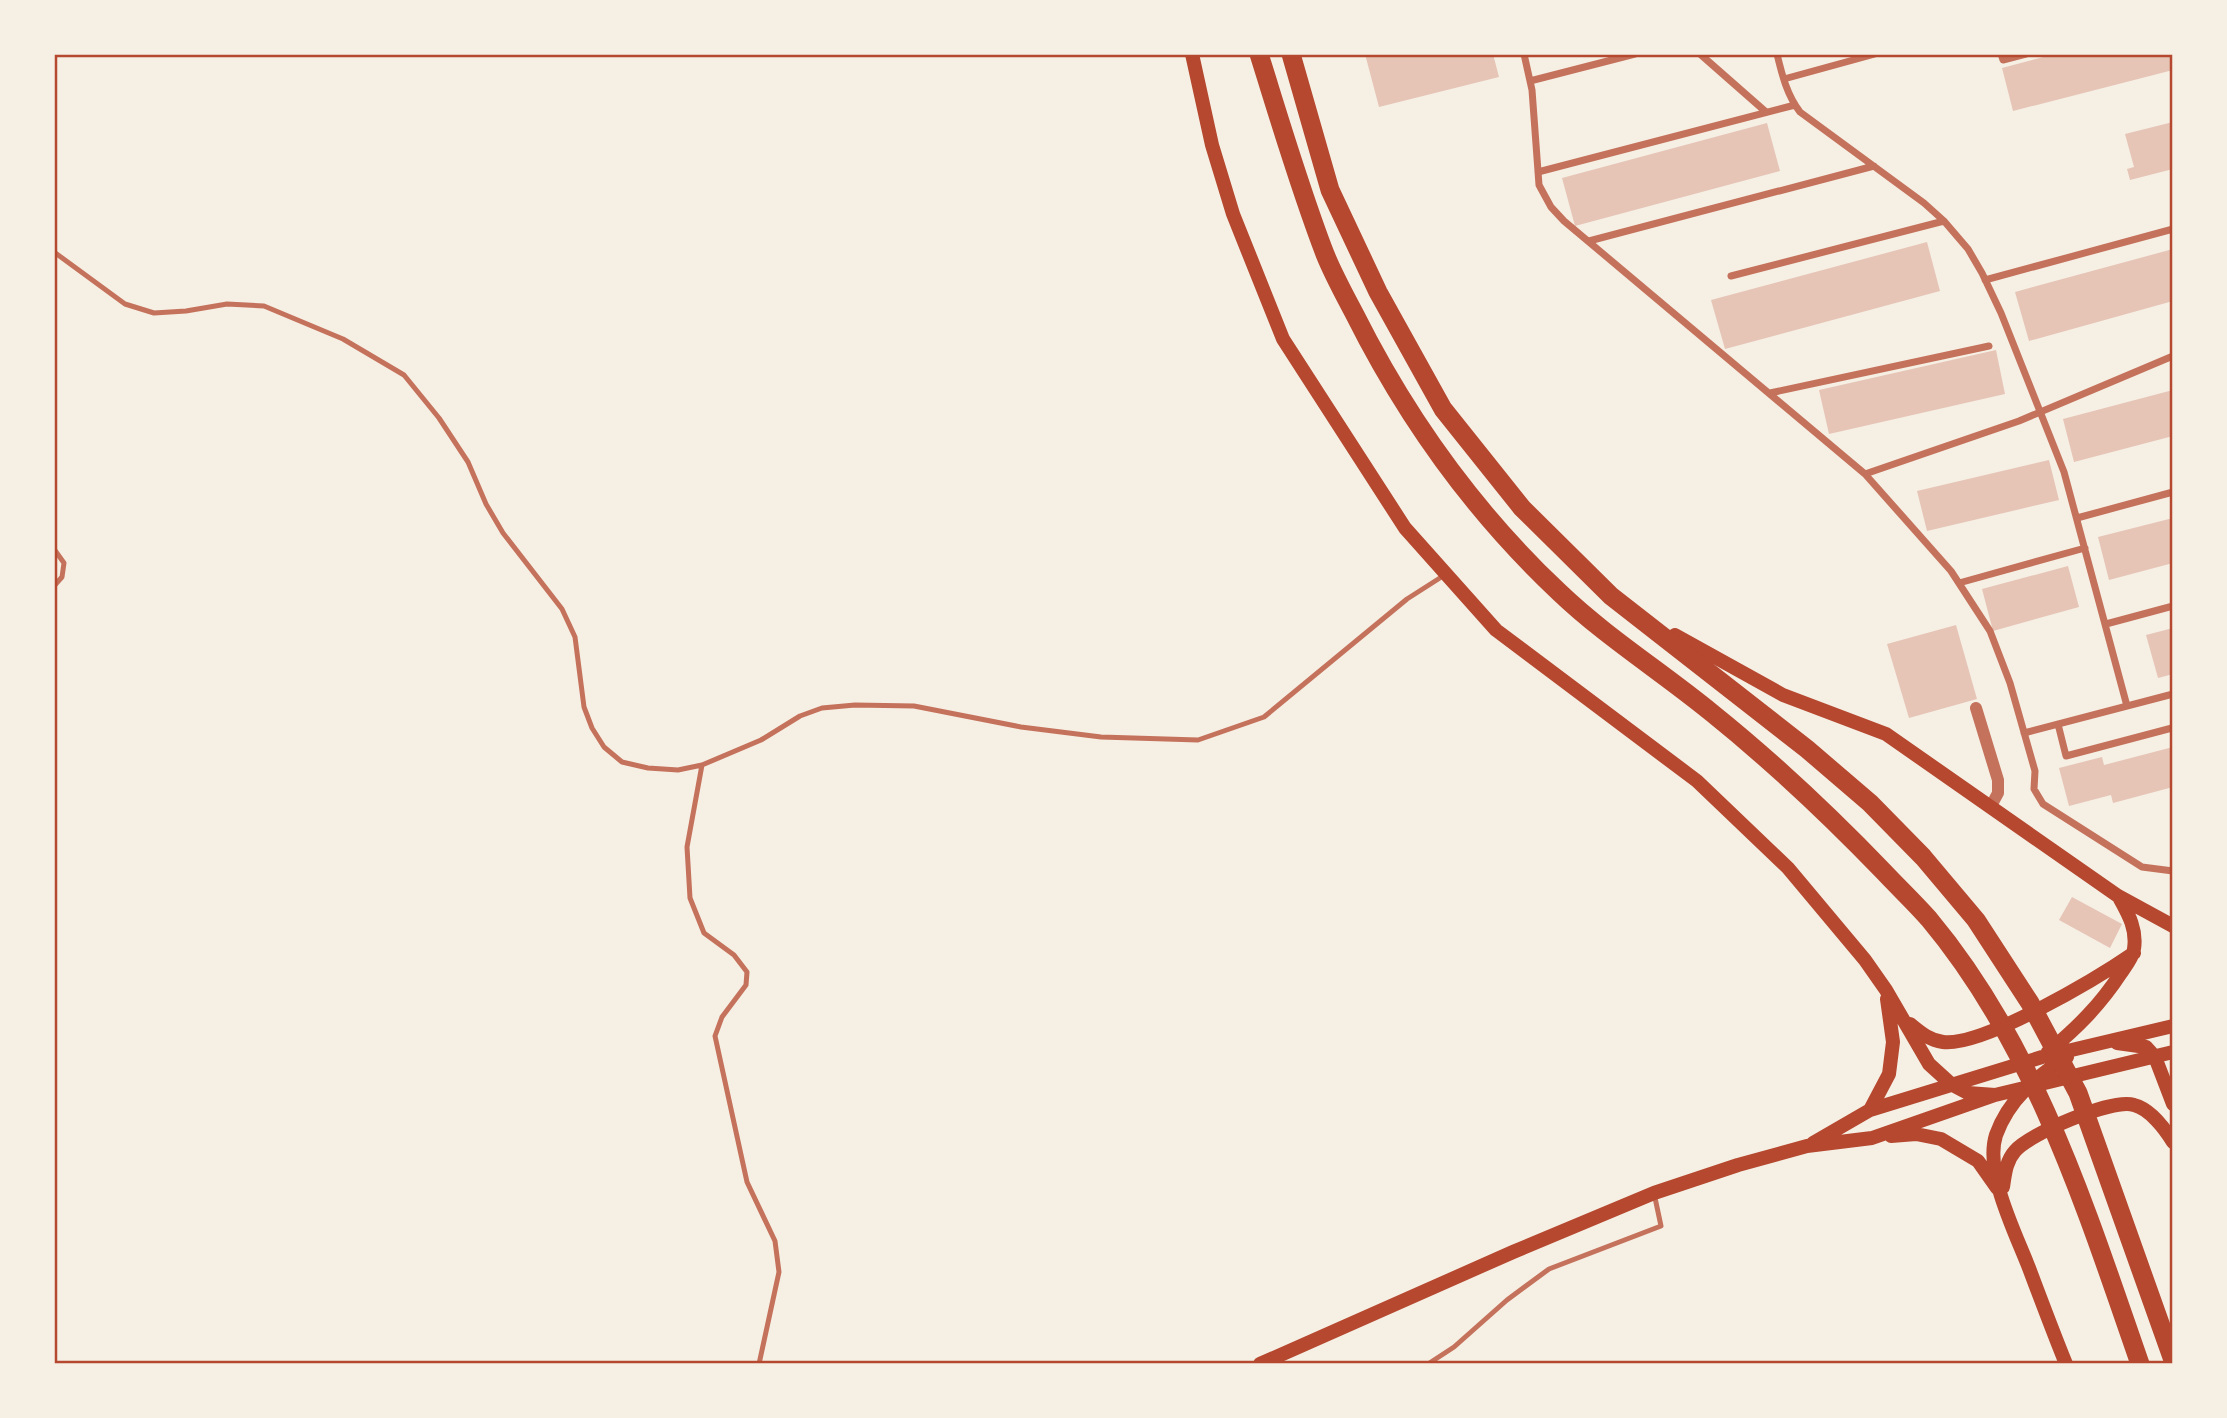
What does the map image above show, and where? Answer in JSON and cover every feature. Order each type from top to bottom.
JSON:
[{"type":"highway","points":[[1259,54],[1326,258],[1372,348],[1438,456],[1503,536],[1562,595],[1639,659],[1709,710],[1781,771],[1844,831],[1928,919],[1979,985],[2036,1088],[2140,1364]]},
{"type":"highway","points":[[1291,54],[1330,190],[1378,292],[1443,409],[1522,508],[1600,584],[1632,613],[1807,749],[1870,803],[1923,857],[1976,920],[2030,1003],[2078,1093],[2173,1360]]},
{"type":"main road","points":[[1192,54],[1212,145],[1233,214],[1283,339],[1405,527],[1496,630],[1697,781],[1788,868],[1865,960],[1886,990],[1929,1064],[1951,1084],[1968,1093],[1999,1094],[2081,1024],[2111,988],[2134,953],[2135,932],[2118,896]]},
{"type":"main road","points":[[1600,584],[1687,644],[1783,695],[1886,734],[2118,896],[2173,926]]},
{"type":"main road","points":[[1901,1017],[1926,1038],[1944,1042],[1982,1035],[2067,995],[2134,953]]},
{"type":"main road","points":[[1870,1110],[1889,1074],[1893,1042],[1886,990]]},
{"type":"main road","points":[[1807,1146],[1870,1110],[2042,1057],[2173,1027]]},
{"type":"main road","points":[[2104,1041],[2146,1047],[2155,1056],[2173,1104]]},
{"type":"main road","points":[[2066,1364],[2001,1195],[1994,1163],[1995,1137],[2008,1109],[2025,1088],[2086,1045]]},
{"type":"main road","points":[[1872,1138],[1999,1094],[2173,1052]]},
{"type":"main road","points":[[2001,1195],[2007,1164],[2026,1140],[2102,1107],[2132,1104],[2145,1109],[2173,1142]]},
{"type":"main road","points":[[1260,1364],[1654,1193],[1807,1146],[1916,1134],[1941,1139],[1978,1161],[2001,1195]]},
{"type":"street","points":[[1524,54],[1530,81],[1539,185],[1551,207],[1564,221],[1865,474],[1959,583],[1990,631],[2010,683],[2035,771],[2034,789],[2043,804],[2142,867],[2173,871]]},
{"type":"street","points":[[1530,81],[1635,54]]},
{"type":"street","points":[[1700,54],[1766,112]]},
{"type":"street","points":[[1777,54],[1784,79],[1800,112],[1924,202],[1968,249],[1985,280],[2001,313],[2064,472],[2127,706]]},
{"type":"street","points":[[1784,79],[1875,54]]},
{"type":"street","points":[[2001,54],[2003,60],[2026,54]]},
{"type":"street","points":[[1538,172],[1795,105]]},
{"type":"street","points":[[1589,241],[1874,166]]},
{"type":"street","points":[[1731,276],[1944,221]]},
{"type":"street","points":[[1985,280],[2173,229]]},
{"type":"street","points":[[1770,393],[1989,346]]},
{"type":"street","points":[[1865,474],[2019,421],[2173,356]]},
{"type":"street","points":[[2077,517],[2173,492]]},
{"type":"street","points":[[1959,583],[2085,548]]},
{"type":"street","points":[[2106,624],[2173,606]]},
{"type":"street","points":[[2024,733],[2173,695]]},
{"type":"street","points":[[1976,708],[1998,780],[1998,793],[1991,806]]},
{"type":"street","points":[[2058,724],[2066,756],[2172,728]]},
{"type":"lane","points":[[54,252],[125,304],[154,313],[186,312],[227,304],[264,306],[343,339],[404,375],[439,418],[461,451],[503,533],[562,609],[575,637],[584,707],[592,728],[604,747],[622,762],[648,768],[678,770],[702,765],[761,740],[800,716],[822,708],[855,705],[914,706],[1021,727],[1101,737],[1198,740],[1264,717],[1407,600],[1446,574]]},
{"type":"lane","points":[[54,549],[64,563],[62,577],[54,586]]},
{"type":"lane","points":[[702,765],[687,847],[690,898],[704,933],[733,955],[747,972],[746,985],[722,1017],[715,1036],[747,1182],[775,1241],[779,1272],[760,1364]]},
{"type":"lane","points":[[1428,1364],[1454,1347],[1507,1300],[1549,1269],[1661,1226],[1654,1193]]},
{"type":"building","points":[[1365,54],[1493,54],[1499,77],[1379,107]]},
{"type":"building","points":[[2055,54],[2173,54],[2173,70],[2013,111],[2002,68]]},
{"type":"building","points":[[2173,122],[2173,169],[2130,180],[2127,169],[2134,167],[2125,134]]},
{"type":"building","points":[[1767,123],[1780,171],[1575,226],[1562,178]]},
{"type":"building","points":[[1927,242],[1940,291],[1725,349],[1711,300]]},
{"type":"building","points":[[2173,249],[2173,301],[2029,341],[2015,292]]},
{"type":"building","points":[[1996,350],[2005,394],[1829,434],[1819,390]]},
{"type":"building","points":[[2173,390],[2173,436],[2074,462],[2063,419]]},
{"type":"building","points":[[2049,460],[2059,500],[1927,531],[1917,491]]},
{"type":"building","points":[[2173,518],[2173,563],[2109,580],[2098,537]]},
{"type":"building","points":[[2068,566],[2079,607],[1993,631],[1982,589]]},
{"type":"building","points":[[1956,625],[1977,699],[1909,718],[1887,644]]},
{"type":"building","points":[[2173,628],[2173,674],[2158,678],[2146,635]]},
{"type":"building","points":[[2173,747],[2173,787],[2113,803],[2111,795],[2069,806],[2059,768],[2102,757],[2104,765]]},
{"type":"building","points":[[2072,897],[2122,924],[2110,948],[2059,920]]}]
